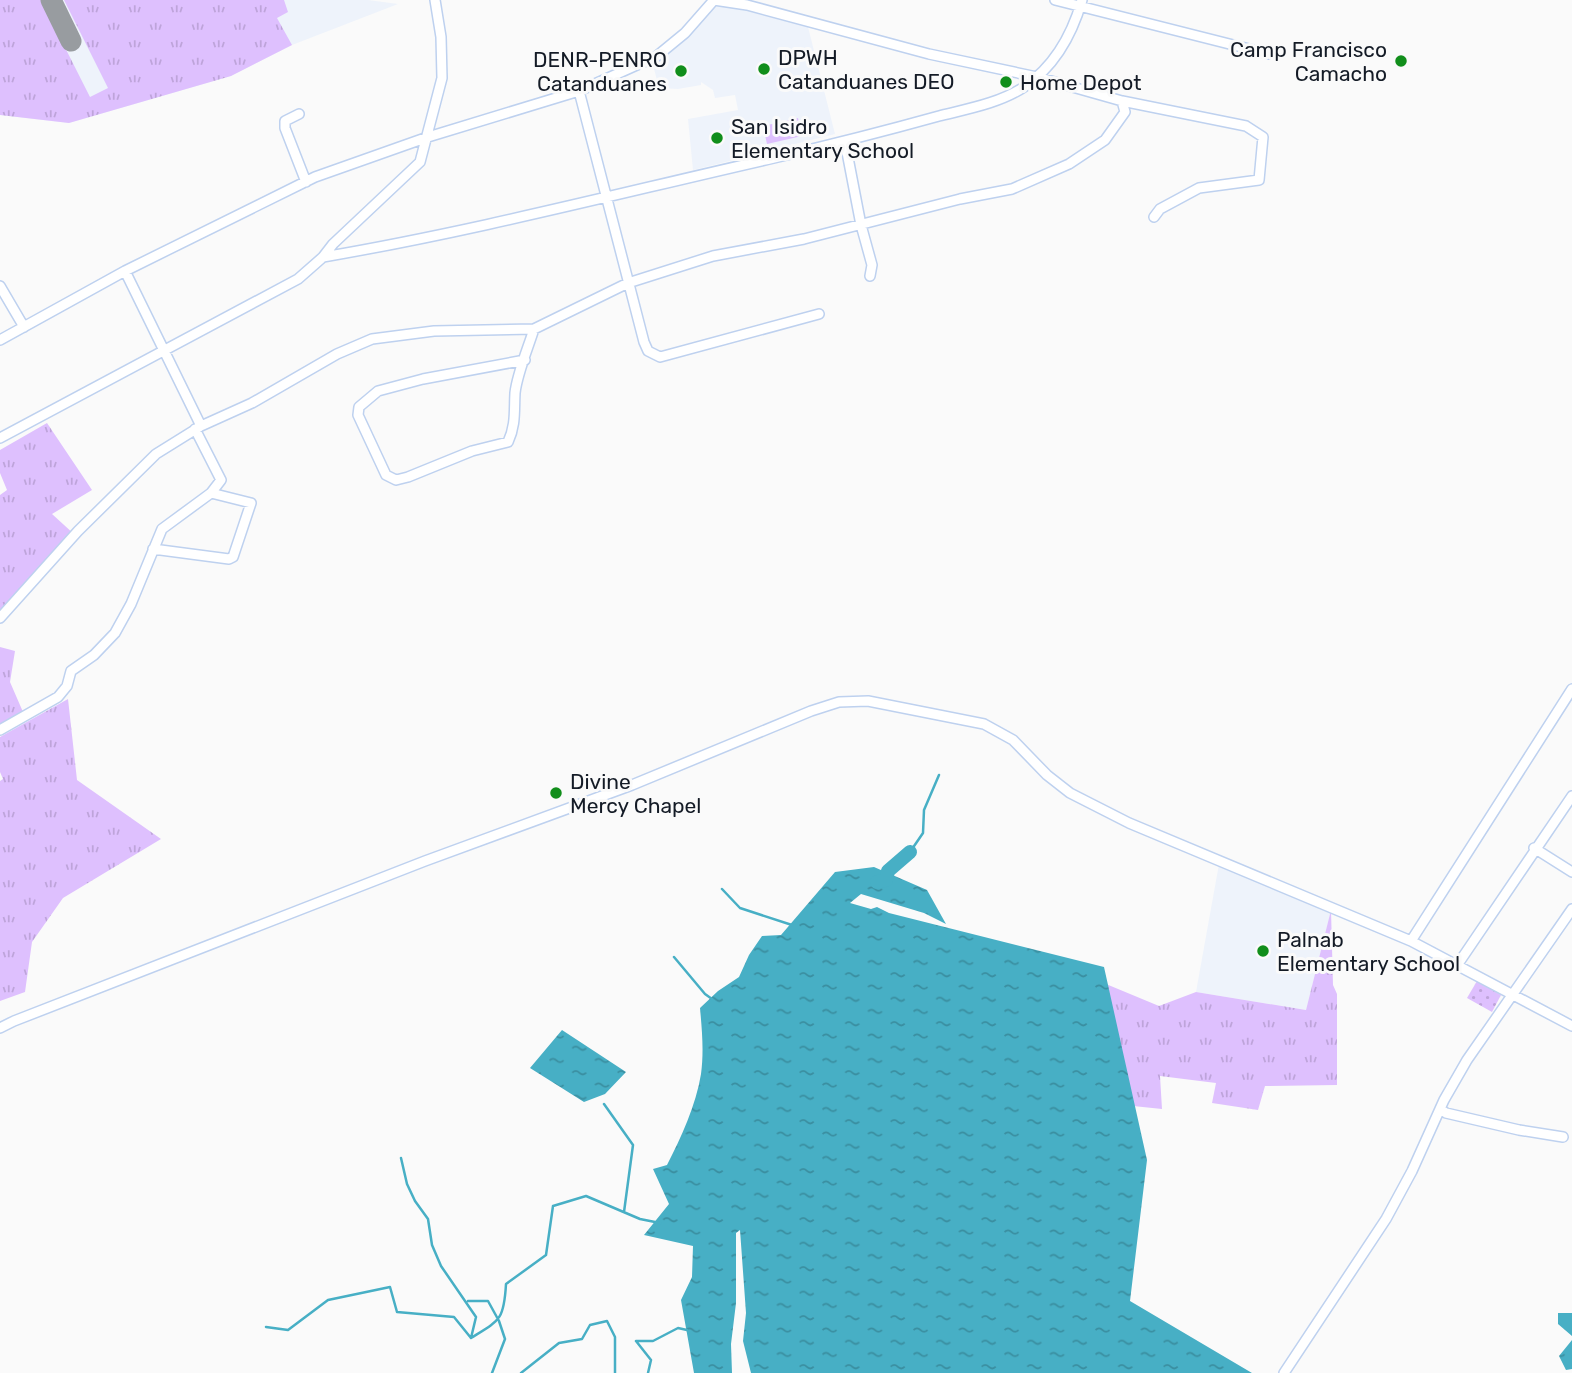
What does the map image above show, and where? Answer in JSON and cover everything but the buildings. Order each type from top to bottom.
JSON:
[{"type":"street","points":[[0,438],[287,285],[323,257],[333,244],[420,162],[442,78],[441,37],[435,0]]},
{"type":"street","points":[[0,340],[125,271],[306,182],[428,137],[579,91],[657,56],[680,39],[714,0],[747,5],[929,54],[1037,77],[1122,101],[1245,126],[1263,137],[1259,180],[1199,188],[1160,209],[1154,216]]},
{"type":"street","points":[[1055,0],[1081,3],[1269,54]]},
{"type":"street","points":[[323,257],[409,243],[606,199],[845,142],[984,104],[1023,88],[1037,77],[1068,39],[1081,3]]},
{"type":"street","points":[[579,91],[643,342],[648,351],[660,357],[819,314]]},
{"type":"street","points":[[0,618],[78,531],[156,454],[198,428],[252,403],[337,354],[372,339],[434,331],[534,329],[628,283],[713,256],[804,239],[960,199],[1012,190],[1069,164],[1105,140],[1125,112],[1122,101]]},
{"type":"street","points":[[299,114],[285,121],[285,128],[306,182]]},
{"type":"street","points":[[845,142],[861,225],[872,265],[870,276]]},
{"type":"street","points":[[0,730],[58,697],[67,686],[71,671],[107,643],[131,604],[162,529],[211,494],[221,480],[125,271]]},
{"type":"street","points":[[0,286],[24,327]]},
{"type":"street","points":[[525,360],[423,379],[379,391],[359,407],[358,415],[386,475],[396,480],[408,477],[472,451],[508,442],[514,430],[515,392],[525,360],[534,329]]},
{"type":"street","points":[[153,549],[229,559],[233,557],[251,503],[211,494]]},
{"type":"street","points":[[1411,941],[1572,689]]},
{"type":"street","points":[[0,1028],[193,950],[632,785],[811,711],[839,702],[868,701],[984,724],[1013,740],[1047,775],[1070,793],[1129,823],[1411,941],[1572,1026]]},
{"type":"street","points":[[1458,964],[1534,848],[1572,796]]},
{"type":"street","points":[[1534,848],[1572,872]]},
{"type":"street","points":[[1283,1373],[1386,1219],[1467,1059],[1572,909]]},
{"type":"street","points":[[1440,1109],[1520,1130],[1563,1136]]},
{"type":"shaded area","points":[[0,0],[368,0],[398,4],[292,45],[231,76],[69,123],[0,115]]},
{"type":"shaded area","name":"DPWH Catanduanes DEO","points":[[716,5],[808,27],[835,134],[751,155],[750,152],[750,156],[693,170],[688,119],[738,110],[735,95],[715,98],[713,90],[701,82],[701,85],[678,89],[659,88],[652,61],[682,43]]},
{"type":"shaded area","name":"Palnab Elementary School","points":[[1219,864],[1331,910],[1306,1010],[1196,992]]},
{"type":"green space","points":[[0,0],[41,0],[90,97],[108,88],[64,0],[284,0],[288,12],[277,18],[292,45],[231,76],[69,123],[0,115]]},
{"type":"green space","points":[[798,118],[802,136],[767,144],[763,126]]},
{"type":"green space","points":[[47,423],[92,490],[52,514],[75,535],[0,614],[0,495],[7,490],[0,473],[0,450]]},
{"type":"green space","points":[[0,647],[15,651],[10,682],[23,712],[0,724]]},
{"type":"green space","points":[[68,699],[77,780],[161,839],[63,898],[32,942],[25,992],[0,1001],[0,781],[3,779],[0,772],[0,737]]},
{"type":"green space","points":[[1331,910],[1333,985],[1337,994],[1337,1085],[1265,1086],[1258,1110],[1212,1103],[1216,1083],[1160,1076],[1162,1109],[1133,1106],[1106,984],[1159,1006],[1196,992],[1306,1010]]},
{"type":"green space","points":[[1477,981],[1501,995],[1492,1012],[1467,998]]},
{"type":"water","points":[[874,867],[927,890],[946,924],[924,913],[861,894],[850,903],[871,909],[877,907],[889,913],[1104,967],[1147,1160],[1130,1301],[1252,1373],[751,1373],[743,1341],[746,1313],[740,1230],[736,1233],[732,1373],[694,1373],[681,1300],[692,1277],[693,1246],[644,1235],[669,1204],[653,1169],[667,1165],[678,1144],[699,1086],[702,1058],[700,1008],[718,991],[739,977],[762,936],[781,935],[835,872]]},
{"type":"water","points":[[562,1030],[626,1072],[605,1094],[584,1102],[530,1068]]},
{"type":"water","points":[[1558,1313],[1572,1313],[1572,1336],[1558,1324]]},
{"type":"water","points":[[1572,1340],[1572,1369],[1566,1370],[1559,1356]]},
{"type":"waterway","points":[[910,852],[923,833],[924,810],[939,775]]},
{"type":"waterway","points":[[877,882],[886,880],[888,871],[910,852]]},
{"type":"waterway","points":[[722,889],[740,908],[792,925]]},
{"type":"waterway","points":[[674,957],[712,999]]},
{"type":"waterway","points":[[604,1104],[633,1145],[624,1212]]},
{"type":"waterway","points":[[401,1158],[407,1184],[428,1219],[432,1245],[441,1266],[476,1317],[471,1338]]},
{"type":"waterway","points":[[266,1327],[288,1330],[328,1300],[390,1287],[397,1312],[454,1317],[471,1338],[499,1318],[504,1305],[506,1284],[546,1255],[553,1206],[586,1196],[640,1219],[660,1223]]},
{"type":"waterway","points":[[468,1301],[488,1301],[499,1321],[505,1339],[492,1373]]},
{"type":"waterway","points":[[521,1373],[559,1343],[582,1339],[590,1325],[607,1321],[615,1337],[615,1373]]},
{"type":"waterway","points":[[648,1373],[651,1360],[636,1341],[653,1341],[678,1328],[687,1330]]},
{"type":"taxiway","points":[[51,0],[71,41]]},
{"type":"place","name":"Camp Francisco Camacho","points":[[1401,61]]},
{"type":"place","name":"DPWH Catanduanes DEO","points":[[764,69]]},
{"type":"place","name":"DENR-PENRO Catanduanes","points":[[681,71]]},
{"type":"place","name":"Home Depot","points":[[1006,82]]},
{"type":"place","name":"San Isidro Elementary School","points":[[717,138]]},
{"type":"place","name":"Divine Mercy Chapel","points":[[556,793]]},
{"type":"place","name":"Palnab Elementary School","points":[[1263,951]]}]
